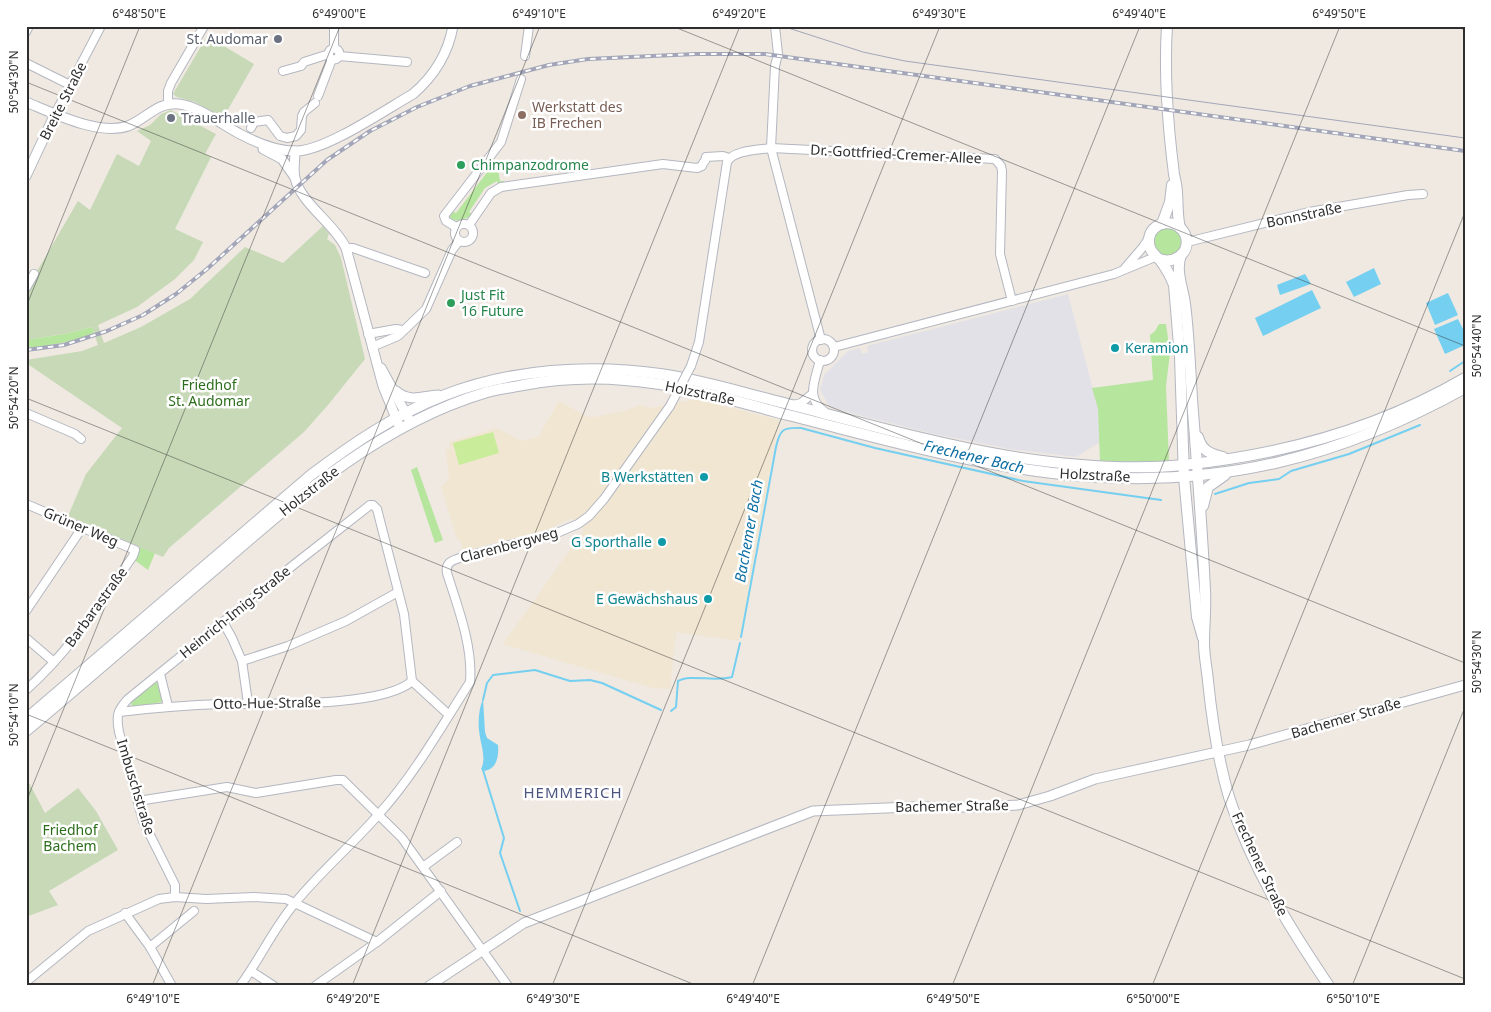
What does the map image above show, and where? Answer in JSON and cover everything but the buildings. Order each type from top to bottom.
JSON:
[{"type":"main road","points":[[1167,26],[1165,54],[1174,174],[1178,192],[1178,218],[1180,228],[1186,237],[1186,247],[1178,262],[1185,303],[1197,476]]},
{"type":"main road","points":[[1162,224],[1170,202],[1174,174]]},
{"type":"main road","points":[[1180,228],[1171,223],[1162,224],[1154,228],[1149,238],[1150,249],[1170,274],[1174,285],[1184,477]]},
{"type":"main road","points":[[1157,258],[1172,260],[1181,255]]},
{"type":"main road","name":"Holzstraße","points":[[26,718],[311,476],[348,447],[395,418],[446,394],[496,380],[541,372],[588,369],[661,374],[917,437],[1010,456],[1098,466],[1184,465],[1229,459],[1299,445],[1365,425],[1426,399],[1465,378]]},
{"type":"main road","name":"Holzstraße","points":[[26,731],[305,493],[354,456],[400,428],[446,406],[486,392],[542,382],[589,378],[626,380],[715,396],[902,443],[1006,466],[1084,476],[1184,477],[1228,473],[1295,459],[1366,436],[1430,407],[1465,388]]},
{"type":"main road","points":[[1194,427],[1199,442],[1206,452],[1229,459]]},
{"type":"main road","points":[[1200,514],[1208,487],[1228,473]]},
{"type":"main road","name":"Frechener Straße","points":[[1197,476],[1206,609],[1204,643],[1210,705],[1218,752],[1229,796],[1240,829],[1261,873],[1286,920],[1329,986]]},
{"type":"main road","name":"Frechener Straße","points":[[1184,477],[1196,616],[1204,643]]},
{"type":"street","points":[[26,32],[30,26]]},
{"type":"street","name":"Breite Straße","points":[[26,176],[55,114],[101,26]]},
{"type":"street","points":[[168,104],[168,91],[171,83],[204,26]]},
{"type":"street","points":[[251,128],[254,122],[268,120],[280,136],[287,138],[296,136],[301,130],[302,116],[317,100],[333,54],[334,26]]},
{"type":"street","points":[[26,102],[55,114],[96,126],[118,128],[134,123],[168,104],[186,105],[244,136],[269,146],[295,151],[316,147],[337,138],[418,90],[442,60],[452,36],[453,26]]},
{"type":"street","points":[[525,56],[529,26]]},
{"type":"street","points":[[775,26],[778,54],[775,66],[771,148],[821,340]]},
{"type":"street","points":[[282,71],[301,66],[304,62],[333,54],[407,62]]},
{"type":"street","points":[[26,63],[70,85]]},
{"type":"street","points":[[456,227],[446,221],[444,216],[501,142],[520,79]]},
{"type":"street","points":[[244,136],[282,160],[294,176],[305,198],[340,236],[346,248],[382,386],[400,428]]},
{"type":"street","name":"Dr.-Gottfried-Cremer-Allee","points":[[469,225],[491,193],[501,187],[662,164],[697,168],[702,166],[706,157],[723,156],[728,162],[738,154],[771,148],[995,159],[1001,166],[1002,171],[1000,254],[1012,301]]},
{"type":"street","points":[[294,176],[295,151]]},
{"type":"street","name":"Clarenbergweg","points":[[240,986],[251,971],[272,934],[294,904],[323,870],[378,815],[412,773],[470,682],[471,669],[468,647],[447,573],[447,566],[452,561],[463,557],[557,533],[578,524],[589,516],[604,499],[670,406],[691,366],[699,342],[728,162]]},
{"type":"street","name":"Bonnstraße","points":[[1186,242],[1308,212],[1423,194]]},
{"type":"street","points":[[463,223],[469,225],[473,230],[472,238],[468,242],[459,241],[455,236],[456,227],[463,223]]},
{"type":"street","points":[[1124,269],[1149,238]]},
{"type":"street","points":[[372,347],[398,336],[426,309],[452,250],[459,241]]},
{"type":"street","points":[[346,248],[353,248],[425,273]]},
{"type":"street","points":[[834,348],[1114,274],[1157,258]]},
{"type":"street","points":[[26,288],[34,274]]},
{"type":"street","points":[[368,334],[396,329],[403,330]]},
{"type":"street","points":[[821,340],[827,340],[834,348],[832,357],[826,360],[816,358],[813,351],[815,344],[821,340]]},
{"type":"street","points":[[820,360],[812,394],[817,406],[827,414]]},
{"type":"street","points":[[376,361],[411,423]]},
{"type":"street","name":"Holzstraße","points":[[393,389],[412,399],[446,394]]},
{"type":"street","points":[[790,405],[801,403],[812,394]]},
{"type":"street","points":[[26,413],[75,434],[81,439]]},
{"type":"street","name":"Grüner Weg","points":[[26,504],[135,550]]},
{"type":"street","name":"Heinrich-Imig-Straße","points":[[119,712],[128,699],[222,622],[367,507],[373,505],[377,509],[398,592]]},
{"type":"street","points":[[26,610],[82,528]]},
{"type":"street","name":"Barbarastraße","points":[[26,690],[69,646],[95,613],[134,556],[135,550]]},
{"type":"street","points":[[242,661],[288,646],[346,621],[398,592],[404,614],[412,681],[449,715]]},
{"type":"street","points":[[222,622],[232,638],[242,661],[248,703]]},
{"type":"street","points":[[26,638],[54,662]]},
{"type":"street","points":[[160,674],[168,706]]},
{"type":"street","name":"Otto-Hue-Straße","points":[[119,712],[168,706],[330,702],[396,691],[412,681]]},
{"type":"street","name":"Bachemer Straße","points":[[430,986],[524,923],[813,811],[910,806],[989,807],[1018,804],[1050,796],[1112,774],[1218,752],[1283,736],[1465,685]]},
{"type":"street","name":"Imbuschstraße","points":[[119,712],[117,719],[119,732],[146,828],[174,885],[175,897]]},
{"type":"street","points":[[138,801],[227,787],[256,793],[340,779],[347,783],[402,838],[508,986]]},
{"type":"street","points":[[424,867],[457,842]]},
{"type":"street","points":[[316,986],[377,942],[441,891]]},
{"type":"street","points":[[26,982],[88,930],[158,899],[175,897],[286,899],[377,942]]},
{"type":"street","points":[[180,920],[181,911]]},
{"type":"street","points":[[150,947],[180,920],[194,911]]},
{"type":"street","points":[[125,913],[150,947],[172,986]]},
{"type":"street","points":[[251,971],[274,986]]},
{"type":"shaded area","points":[[1068,294],[1098,409],[1100,442],[1076,457],[1010,449],[930,433],[847,412],[829,406],[820,390],[824,375],[848,351],[860,348],[862,354],[868,352],[867,346]]},
{"type":"shaded area","points":[[696,399],[779,420],[739,641],[676,632],[670,689],[653,688],[503,644],[584,530],[572,518],[543,531],[463,551],[461,543],[456,536],[441,486],[449,480],[446,449],[450,449],[449,442],[497,428],[522,441],[538,437],[559,401],[588,417],[595,417],[640,405],[651,408]]},
{"type":"green space","points":[[207,36],[254,64],[226,113],[219,116],[195,102],[173,94]]},
{"type":"green space","name":"Friedhof St. Audomar","points":[[171,110],[216,134],[205,154],[211,157],[175,229],[203,242],[194,260],[175,279],[137,307],[98,325],[104,343],[141,327],[190,299],[245,247],[283,263],[323,226],[329,234],[327,239],[335,245],[341,258],[365,359],[304,432],[169,548],[163,557],[68,516],[86,474],[122,428],[26,363],[26,360],[82,351],[98,345],[92,327],[26,340],[26,290],[78,201],[90,210],[117,154],[139,166],[151,141],[137,131],[150,125],[161,114]]},
{"type":"green space","points":[[495,162],[502,167],[498,170],[500,181],[504,181],[504,183],[498,184],[497,181],[485,188],[469,212],[472,214],[470,216],[460,220],[451,218],[449,216],[452,211],[456,213]]},
{"type":"green space","points":[[1167,228],[1177,232],[1181,242],[1177,252],[1167,256],[1157,252],[1153,242],[1157,232]]},
{"type":"green space","points":[[1159,324],[1166,324],[1170,353],[1166,386],[1169,462],[1100,461],[1098,409],[1092,388],[1153,380],[1150,335]]},
{"type":"green space","points":[[92,327],[94,333],[78,339],[26,348],[26,340]]},
{"type":"green space","points":[[493,432],[499,453],[459,465],[453,443]]},
{"type":"green space","points":[[417,467],[443,540],[435,543],[411,470]]},
{"type":"green space","points":[[140,547],[155,553],[148,570],[133,559]]},
{"type":"green space","points":[[153,683],[159,684],[162,702],[136,707],[132,706],[133,700]]},
{"type":"green space","name":"Friedhof Bachem","points":[[26,777],[45,813],[78,788],[96,811],[118,850],[49,891],[58,905],[26,917]]},
{"type":"water","points":[[1374,268],[1381,284],[1354,297],[1346,282]]},
{"type":"water","points":[[1305,274],[1311,284],[1280,295],[1277,285]]},
{"type":"water","points":[[1312,290],[1321,308],[1263,336],[1255,318]]},
{"type":"water","points":[[1448,293],[1458,315],[1435,325],[1426,303]]},
{"type":"water","points":[[1458,319],[1465,333],[1465,345],[1445,354],[1434,329]]},
{"type":"water","points":[[483,699],[485,732],[487,738],[498,745],[498,749],[494,765],[488,770],[483,771],[481,769],[483,755],[479,723]]},
{"type":"waterway","name":"Frechener Bach","points":[[1450,371],[1465,361]]},
{"type":"waterway","name":"Frechener Bach","points":[[1215,494],[1249,483],[1279,479],[1291,471],[1349,454],[1420,425]]},
{"type":"waterway","name":"Frechener Bach","points":[[741,637],[776,447],[781,433],[786,429],[801,428],[875,448],[1023,481],[1161,500]]},
{"type":"waterway","name":"Bachemer Bach","points":[[671,711],[676,707],[678,681],[689,678],[718,679],[732,677],[740,643]]},
{"type":"waterway","name":"Bachemer Bach","points":[[483,700],[487,683],[493,675],[535,670],[570,681],[590,680],[602,683],[661,710]]},
{"type":"waterway","name":"Bachemer Bach","points":[[483,770],[504,838],[500,853],[520,911]]},
{"type":"tram line","points":[[782,26],[863,52],[905,61],[1465,138]]},
{"type":"railway","points":[[26,350],[64,345],[107,331],[143,315],[176,294],[207,269],[327,160],[370,131],[417,107],[470,86],[549,65],[588,59],[696,54],[765,54],[1465,151]]},
{"type":"place","name":"St. Audomar","points":[[278,39]]},
{"type":"place","name":"Werkstatt des IB Frechen","points":[[522,115]]},
{"type":"place","name":"Trauerhalle","points":[[171,118]]},
{"type":"place","name":"Chimpanzodrome","points":[[461,165]]},
{"type":"place","name":"Just Fit 16 Future","points":[[451,303]]},
{"type":"place","name":"Keramion","points":[[1115,348]]},
{"type":"place","name":"B Werkstätten","points":[[704,477]]},
{"type":"place","name":"G Sporthalle","points":[[662,542]]},
{"type":"place","name":"E Gewächshaus","points":[[708,599]]},
{"type":"district","name":"HEMMERICH","points":[[573,793]]}]
